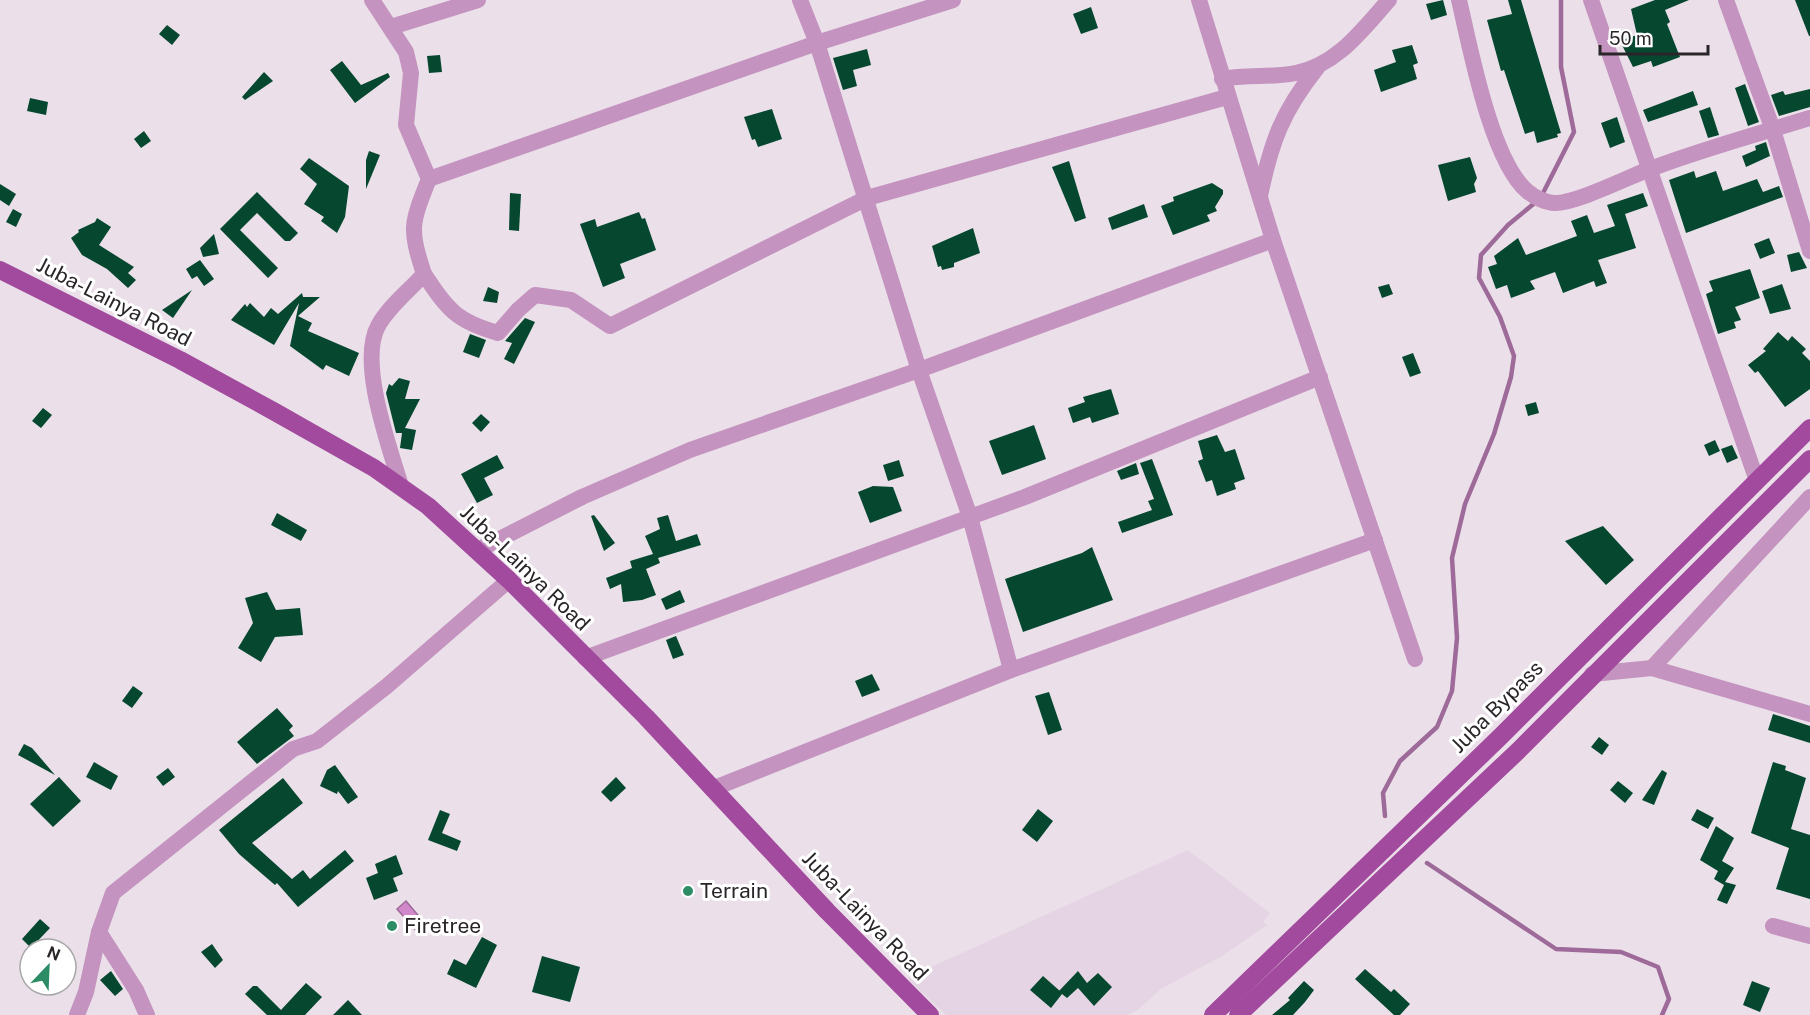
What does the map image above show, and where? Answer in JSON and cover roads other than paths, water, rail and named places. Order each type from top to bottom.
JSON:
[{"type":"main road","name":"Juba-Lainya Road","points":[[0,270],[180,360],[313,433],[401,486],[478,550],[509,580],[646,717],[712,789],[930,1015]]},
{"type":"main road","name":"Juba Bypass","points":[[1213,1015],[1501,736],[1810,428]]},
{"type":"main road","points":[[1238,1015],[1509,759],[1810,459]]},
{"type":"street","points":[[372,0],[406,52],[411,73],[406,125],[429,179],[412,222],[416,249],[424,274],[447,308],[472,325],[498,333],[535,295],[571,300],[610,326],[867,198],[1227,97]]},
{"type":"street","points":[[391,27],[478,0]]},
{"type":"street","points":[[800,0],[818,43],[919,370],[970,517],[1011,670]]},
{"type":"street","points":[[429,179],[818,43],[953,0]]},
{"type":"street","points":[[1198,0],[1273,240],[1415,658]]},
{"type":"street","points":[[1260,197],[1269,151],[1296,94],[1317,68],[1341,52],[1389,0]]},
{"type":"street","points":[[1459,0],[1485,101],[1506,165],[1526,190],[1539,199],[1556,203],[1648,170],[1810,118]]},
{"type":"street","points":[[1592,0],[1648,170],[1757,481]]},
{"type":"street","points":[[1726,0],[1773,130],[1810,251]]},
{"type":"street","points":[[1222,79],[1244,75],[1293,74],[1317,68]]},
{"type":"street","points":[[478,550],[582,496],[690,450],[919,370],[1273,240]]},
{"type":"street","points":[[401,486],[377,409],[372,357],[377,327],[424,274]]},
{"type":"street","points":[[585,658],[970,517],[1320,377]]},
{"type":"street","points":[[1652,668],[1810,497]]},
{"type":"street","points":[[712,789],[1011,670],[1375,540]]},
{"type":"street","points":[[77,1015],[86,992],[99,932],[113,893],[293,749],[316,741],[387,686],[509,580]]},
{"type":"street","points":[[1592,674],[1652,668],[1810,714]]},
{"type":"street","points":[[1773,926],[1810,936]]},
{"type":"street","points":[[99,932],[136,990],[147,1015]]},
{"type":"waterway","points":[[1542,195],[1574,132],[1561,67],[1561,0]]},
{"type":"waterway","points":[[1385,816],[1383,793],[1400,761],[1437,727],[1452,691],[1457,638],[1452,558],[1465,504],[1494,434],[1511,377],[1514,356],[1500,317],[1479,278],[1481,255],[1508,225],[1537,201]]},
{"type":"waterway","points":[[1427,863],[1556,949],[1621,952],[1658,967],[1669,999],[1662,1015]]},
{"type":"place","name":"Terrain","points":[[688,891]]},
{"type":"place","name":"Firetree","points":[[392,926]]}]
